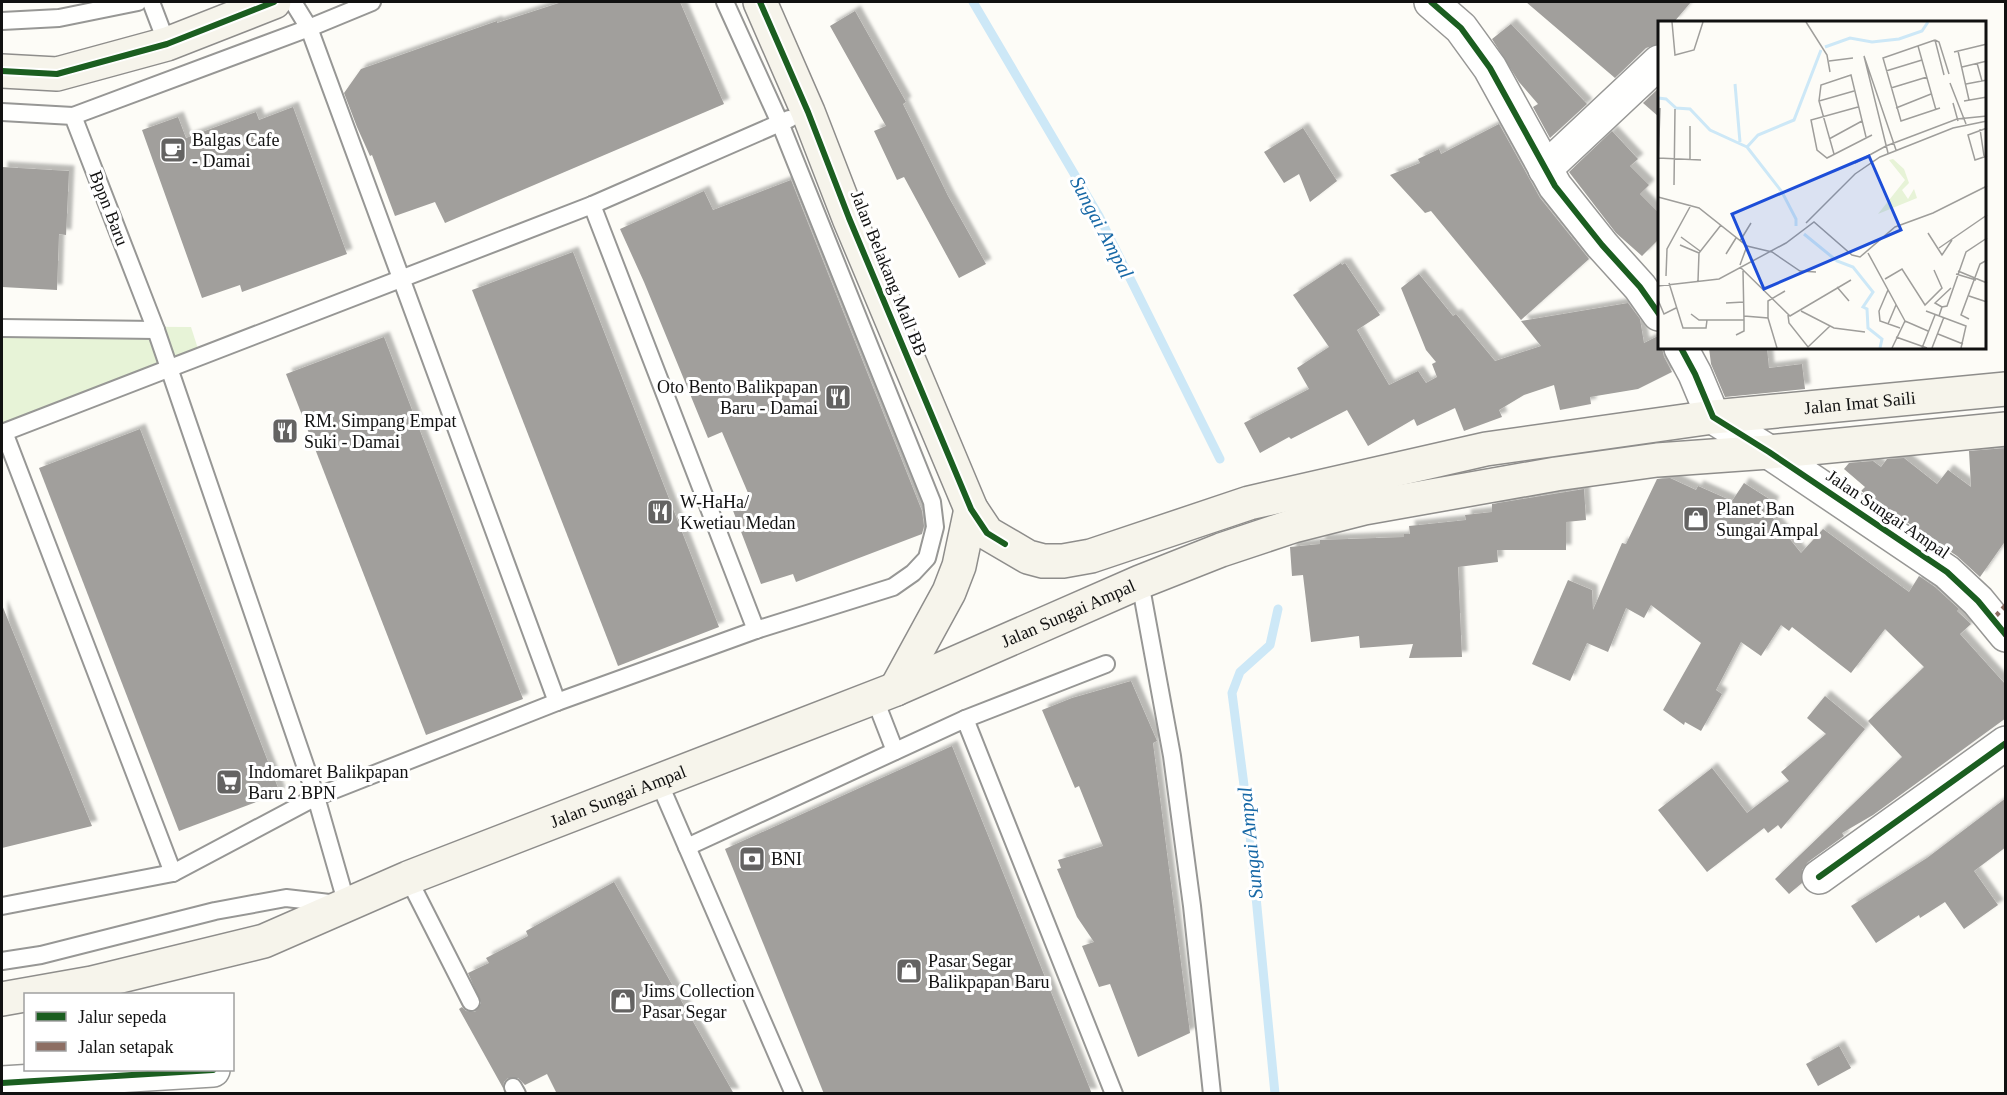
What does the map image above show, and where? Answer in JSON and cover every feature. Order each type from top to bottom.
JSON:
[{"type":"main road","points":[[2,71],[57,74],[167,44],[274,2]]},
{"type":"main road","name":"Jalan Belakang Mall BB","points":[[760,2],[794,117],[849,218],[971,509],[987,533],[1028,557],[1043,561],[1063,561],[1091,556],[1224,512],[1360,493]]},
{"type":"main road","name":"Jalan Imat Saili","points":[[1713,417],[2006,389]]},
{"type":"main road","points":[[1360,493],[1486,449],[1713,417]]},
{"type":"main road","points":[[1360,493],[1546,476],[1657,460],[1769,452],[2006,429]]},
{"type":"main road","name":"Jalan Sungai Ampal","points":[[36,993],[92,983],[264,941],[408,878],[885,693],[1140,582],[1221,550],[1293,526],[1360,493]]},
{"type":"main road","points":[[885,693],[949,592],[959,566],[971,509]]},
{"type":"main road","name":"Jalan Sungai Ampal","points":[[2,999],[24,995]]},
{"type":"street","points":[[1431,2],[1461,28],[1490,68],[1554,186],[1640,287],[1658,313]]},
{"type":"street","points":[[1545,169],[1658,63]]},
{"type":"street","points":[[1682,350],[1713,417]]},
{"type":"street","name":"Jalan Sungai Ampal","points":[[1713,417],[1947,572],[2002,620]]},
{"type":"street","points":[[1819,877],[2006,743]]},
{"type":"street","points":[[2,1083],[197,1071]]},
{"type":"lane","points":[[2,21],[59,18],[138,2]]},
{"type":"lane","points":[[151,2],[167,44]]},
{"type":"lane","points":[[293,2],[309,28],[557,702]]},
{"type":"lane","points":[[2,112],[73,116],[309,28],[372,2]]},
{"type":"lane","points":[[2,906],[173,873],[316,797],[557,702],[756,630],[893,587],[913,573],[927,558],[935,527],[932,502],[794,117],[725,2]]},
{"type":"lane","name":"Bppn Baru","points":[[73,116],[156,330],[316,797],[347,904]]},
{"type":"lane","points":[[173,873],[3,433],[592,205],[794,117]]},
{"type":"lane","points":[[592,205],[756,630]]},
{"type":"lane","points":[[2,328],[156,330]]},
{"type":"lane","points":[[1140,582],[1174,767],[1192,906],[1212,1094]]},
{"type":"lane","points":[[687,847],[965,719],[1106,664]]},
{"type":"lane","points":[[885,693],[895,752]]},
{"type":"lane","points":[[965,719],[1114,1094]]},
{"type":"lane","points":[[658,780],[794,1094]]},
{"type":"lane","points":[[408,878],[471,1002]]},
{"type":"lane","points":[[2,961],[41,955],[215,911],[286,898],[347,904]]},
{"type":"green space","points":[[2,326],[191,327],[199,352],[2,429]]},
{"type":"building","points":[[562,2],[680,2],[724,104],[445,223],[435,202],[395,216],[372,155],[370,156],[344,93],[361,69],[497,21],[497,23]]},
{"type":"building","points":[[1526,2],[1691,2],[1675,21],[1658,21],[1658,44],[1646,48],[1615,78]]},
{"type":"building","points":[[855,11],[906,102],[903,104],[948,196],[986,264],[959,278],[904,177],[897,180],[874,131],[886,126],[830,26]]},
{"type":"building","points":[[1511,24],[1587,104],[1550,138],[1533,107],[1538,104],[1519,82],[1492,39]]},
{"type":"building","points":[[1658,89],[1658,116],[1643,103]]},
{"type":"building","points":[[293,107],[347,254],[242,292],[240,285],[202,298],[142,130],[178,117],[186,138],[256,112],[259,120]]},
{"type":"building","points":[[1499,124],[1540,198],[1589,259],[1521,320],[1431,211],[1425,213],[1390,175],[1420,163],[1418,159],[1439,149],[1441,154]]},
{"type":"building","points":[[1303,128],[1337,181],[1310,202],[1299,174],[1284,183],[1264,152]]},
{"type":"building","points":[[1612,131],[1638,159],[1630,166],[1649,185],[1640,194],[1658,212],[1658,240],[1642,256],[1616,233],[1569,172]]},
{"type":"building","points":[[2,167],[69,171],[66,235],[59,234],[57,290],[2,287]]},
{"type":"building","points":[[791,180],[922,511],[924,526],[922,534],[796,582],[793,574],[761,584],[732,508],[751,500],[722,432],[708,438],[620,229],[704,191],[713,210]]},
{"type":"building","points":[[573,252],[719,627],[618,666],[472,290]]},
{"type":"building","points":[[1341,263],[1342,265],[1345,263],[1380,315],[1357,330],[1389,385],[1418,371],[1426,383],[1437,377],[1432,364],[1436,362],[1426,350],[1401,288],[1419,274],[1453,316],[1456,314],[1495,361],[1541,346],[1521,321],[1628,303],[1640,319],[1644,343],[1658,336],[1658,350],[1662,350],[1672,372],[1638,389],[1590,397],[1591,404],[1560,410],[1554,385],[1524,395],[1499,410],[1502,417],[1464,431],[1455,408],[1417,426],[1414,419],[1368,446],[1347,410],[1260,453],[1244,423],[1309,389],[1297,368],[1329,347],[1293,295]]},
{"type":"building","points":[[384,337],[523,699],[426,735],[286,374]]},
{"type":"building","points":[[1709,350],[1767,350],[1769,368],[1802,364],[1805,389],[1725,397],[1711,364]]},
{"type":"building","points":[[140,429],[280,793],[179,831],[39,468]]},
{"type":"building","points":[[2006,448],[2006,540],[1980,577],[1957,556],[1861,491],[1865,487],[1844,469],[1849,463],[1873,461],[1881,467],[1887,459],[1904,458],[1937,484],[1948,470],[1971,487],[1969,451]]},
{"type":"building","points":[[1670,478],[1696,490],[1698,486],[1732,501],[1744,483],[1774,502],[1768,512],[1801,553],[1823,529],[1909,592],[1919,576],[1959,609],[1957,611],[1971,624],[1960,634],[2006,685],[2006,718],[1873,815],[1842,833],[1844,836],[1808,862],[1802,870],[1802,883],[1789,894],[1775,879],[1902,757],[1868,721],[1924,667],[1885,629],[1851,673],[1792,627],[1789,631],[1781,625],[1761,656],[1741,642],[1716,690],[1722,694],[1701,731],[1685,722],[1684,725],[1663,710],[1701,643],[1651,605],[1644,618],[1626,608],[1608,652],[1587,643],[1570,681],[1532,664],[1568,580],[1592,590],[1593,610],[1622,543],[1626,544],[1657,479]]},
{"type":"building","points":[[1584,489],[1586,520],[1566,522],[1566,550],[1497,550],[1498,562],[1458,567],[1462,657],[1409,658],[1413,644],[1360,648],[1359,636],[1311,642],[1303,575],[1292,576],[1290,547],[1320,544],[1320,540],[1404,537],[1404,534],[1410,534],[1409,526],[1466,520],[1465,515],[1492,512],[1492,504]]},
{"type":"building","points":[[2,605],[92,826],[2,848]]},
{"type":"building","points":[[1131,681],[1157,741],[1153,743],[1190,1033],[1138,1057],[1110,984],[1099,987],[1082,946],[1094,942],[1077,917],[1057,869],[1061,868],[1058,860],[1103,846],[1079,786],[1075,788],[1042,710],[1072,698]]},
{"type":"building","points":[[1825,696],[1865,729],[1781,829],[1778,825],[1768,833],[1764,828],[1707,872],[1658,810],[1712,768],[1747,813],[1789,781],[1781,772],[1826,734],[1807,718]]},
{"type":"building","name":"Pasar Segar Balikpapan Baru","points":[[952,746],[1092,1094],[824,1094],[725,849]]},
{"type":"building","points":[[2006,798],[2006,847],[1974,871],[1998,905],[1964,929],[1945,902],[1920,918],[1919,915],[1876,943],[1851,906],[1927,858]]},
{"type":"building","name":"Jims Collection Pasar Segar","points":[[614,882],[734,1094],[557,1094],[547,1074],[525,1085],[518,1078],[508,1078],[503,1088],[459,1009],[462,1007],[466,1011],[475,1012],[481,1003],[468,973],[489,963],[486,958],[528,936],[526,931]]},
{"type":"building","points":[[1839,1046],[1851,1068],[1818,1086],[1806,1064]]},
{"type":"waterway","name":"Sungai Ampal","points":[[973,2],[1099,216],[1220,459]]},
{"type":"waterway","name":"Sungai Ampal","points":[[1275,1094],[1249,824],[1232,693],[1240,672],[1270,645],[1278,609]]},
{"type":"marked path","points":[[1993,619],[2006,605]]},
{"type":"cycle path","points":[[2,71],[57,74],[167,44],[274,2]]},
{"type":"cycle path","points":[[760,2],[808,112],[849,218],[971,509],[987,533],[1005,544]]},
{"type":"cycle path","points":[[1431,2],[1461,28],[1490,68],[1555,186],[1602,245],[1640,287],[1658,313]]},
{"type":"cycle path","points":[[1682,350],[1713,417],[1947,572],[1978,601],[2006,635]]},
{"type":"cycle path","points":[[1819,877],[2006,743]]},
{"type":"cycle path","points":[[2,1083],[197,1071]]},
{"type":"place","name":"Balgas Cafe - Damai","points":[[173,150]]},
{"type":"place","name":"Oto Bento Balikpapan Baru - Damai","points":[[838,397]]},
{"type":"place","name":"RM. Simpang Empat Suki - Damai","points":[[285,431]]},
{"type":"place","name":"W-HaHa/ Kwetiau Medan","points":[[660,512]]},
{"type":"place","name":"Planet Ban Sungai Ampal","points":[[1696,519]]},
{"type":"place","name":"Indomaret Balikpapan Baru 2 BPN","points":[[229,782]]},
{"type":"place","name":"BNI","points":[[752,859]]},
{"type":"place","name":"Pasar Segar Balikpapan Baru","points":[[909,971]]},
{"type":"place","name":"Jims Collection Pasar Segar","points":[[623,1001]]}]
